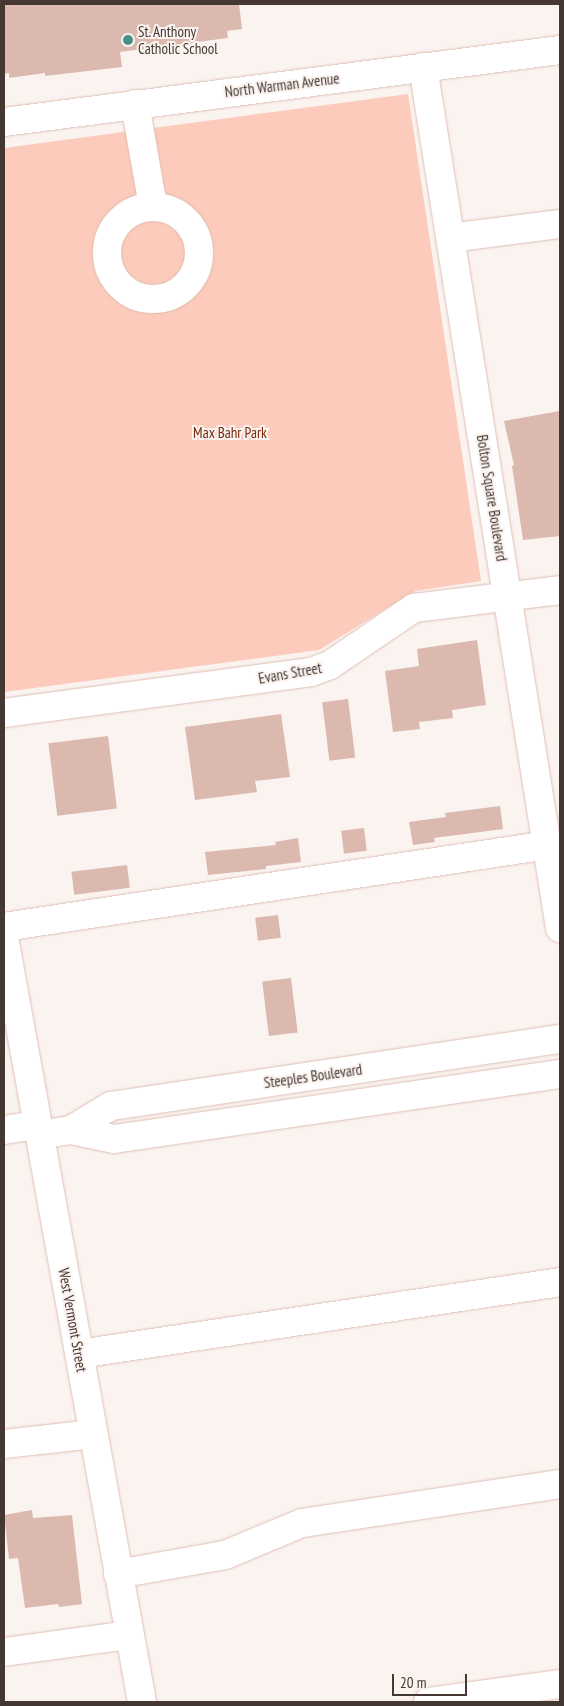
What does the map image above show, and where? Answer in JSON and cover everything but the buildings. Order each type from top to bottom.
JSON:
[{"type":"street","name":"North Warman Avenue","points":[[4,122],[560,50]]},
{"type":"street","name":"Bolton Square Boulevard","points":[[423,67],[548,845],[558,895],[560,928]]},
{"type":"street","points":[[135,104],[153,206]]},
{"type":"street","points":[[450,238],[560,224]]},
{"type":"street","name":"Evans Street","points":[[4,713],[311,672],[330,665],[414,608],[560,590]]},
{"type":"street","points":[[4,927],[548,845]]},
{"type":"street","name":"West Vermont Street","points":[[4,937],[142,1702]]},
{"type":"street","name":"Steeples Boulevard","points":[[72,1130],[111,1106],[560,1040]]},
{"type":"street","name":"Steeples Boulevard","points":[[4,1130],[72,1130],[114,1139],[560,1074]]},
{"type":"street","points":[[79,1354],[560,1282]]},
{"type":"street","points":[[4,1444],[93,1434]]},
{"type":"street","points":[[118,1574],[225,1555],[302,1523],[560,1484]]},
{"type":"street","points":[[4,1652],[130,1635]]},
{"type":"street","points":[[4,1640],[44,1646]]},
{"type":"street","points":[[428,1702],[560,1684]]},
{"type":"green space","name":"Max Bahr Park","points":[[408,94],[481,581],[415,591],[319,650],[4,692],[4,148]]},
{"type":"place","name":"St. Anthony Catholic School","points":[[128,40]]}]
